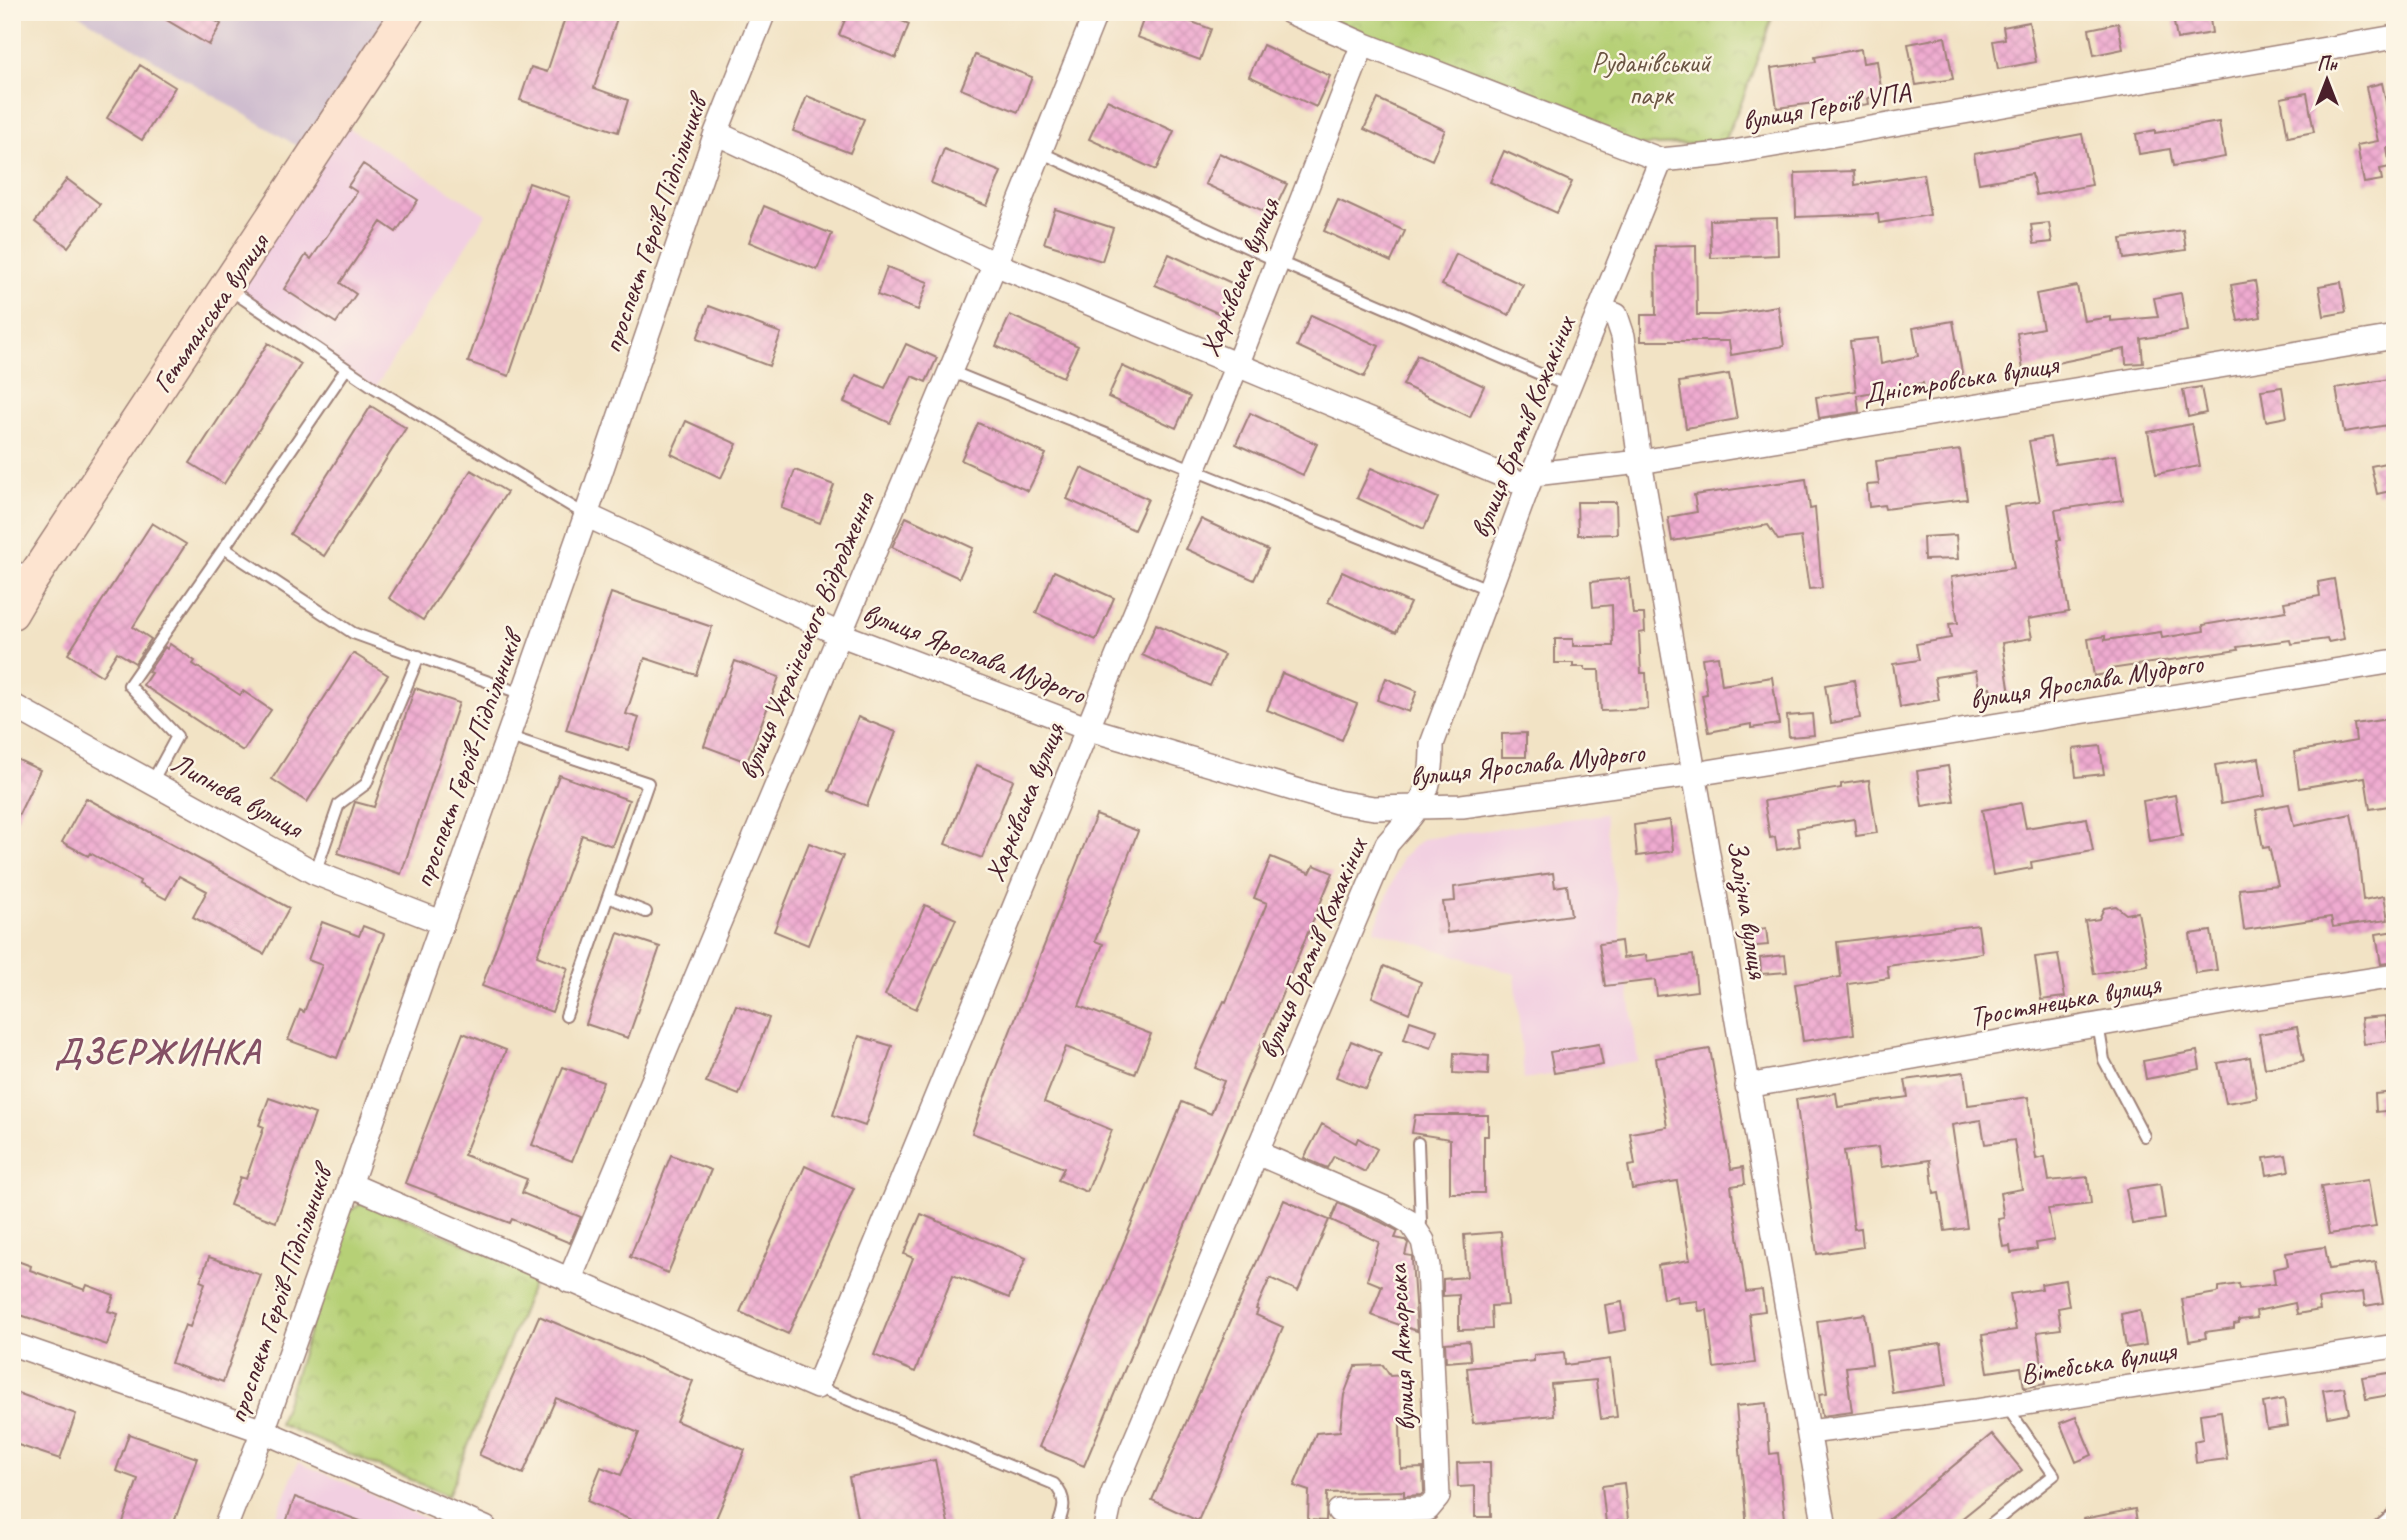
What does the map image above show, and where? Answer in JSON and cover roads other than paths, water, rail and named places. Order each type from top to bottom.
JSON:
[{"type":"street","name":"Гетьманська вулиця","points":[[12,613],[20,578],[227,287],[408,12]]},
{"type":"street","name":"проспект Героїв-Підпільників","points":[[225,1528],[263,1431],[586,515],[716,133],[764,12]]},
{"type":"street","name":"вулиця Українського Відродження","points":[[569,1281],[995,264],[1096,12]]},
{"type":"street","name":"вулиця Героїв УПА","points":[[1290,12],[1363,44],[1661,160],[1722,154],[2395,37]]},
{"type":"street","name":"Харківська вулиця","points":[[817,1387],[1237,365],[1363,44]]},
{"type":"street","points":[[716,133],[995,264],[1237,365],[1531,480]]},
{"type":"street","name":"вулиця Братів Кожакіних","points":[[1105,1528],[1112,1495],[1387,844],[1418,808],[1430,785],[1432,744],[1489,589],[1661,160]]},
{"type":"street","name":"Залізна вулиця","points":[[1602,310],[1616,316],[1623,336],[1640,463],[1825,1528]]},
{"type":"street","name":"Дністровська вулиця","points":[[1531,480],[2395,337]]},
{"type":"street","name":"вулиця Ярослава Мудрого","points":[[586,515],[838,634],[1086,728],[1337,802],[1374,808],[1462,806],[1695,774],[2395,661]]},
{"type":"street","name":"Липнева вулиця","points":[[12,705],[316,873],[442,922]]},
{"type":"street","name":"Тростянецька вулиця","points":[[1747,1086],[2098,1024],[2395,976]]},
{"type":"street","name":"вулиця Акторська","points":[[1256,1153],[1387,1209],[1411,1223],[1423,1241],[1428,1266],[1438,1497],[1428,1508],[1339,1511]]},
{"type":"street","points":[[349,1184],[817,1387]]},
{"type":"street","points":[[12,1344],[263,1431],[485,1528]]},
{"type":"street","name":"Вітебська вулиця","points":[[1809,1432],[2006,1406],[2395,1346]]},
{"type":"lane","points":[[1040,152],[1277,261],[1570,387]]},
{"type":"lane","points":[[227,287],[346,369],[586,515]]},
{"type":"lane","points":[[152,782],[177,736],[129,685],[346,369]]},
{"type":"lane","points":[[950,371],[1489,589]]},
{"type":"lane","points":[[225,548],[353,633],[522,694]]},
{"type":"lane","points":[[316,873],[340,804],[366,784],[419,656]]},
{"type":"lane","points":[[507,736],[648,783],[566,1016]]},
{"type":"lane","points":[[608,897],[646,912]]},
{"type":"lane","points":[[2098,1024],[2104,1060],[2144,1136]]},
{"type":"lane","points":[[1418,1143],[1421,1222],[1419,1233]]},
{"type":"lane","points":[[817,1387],[1054,1484],[1064,1499],[1064,1509],[1057,1528]]},
{"type":"lane","points":[[1987,1528],[2054,1475],[2006,1406]]},
{"type":"lane","points":[[2377,1528],[2395,1513]]},
{"type":"district","name":"ДЗЕРЖИНКА","points":[[158,1051]]},
{"type":"park label","name":"Руданівський парк","points":[[1651,78]]}]
